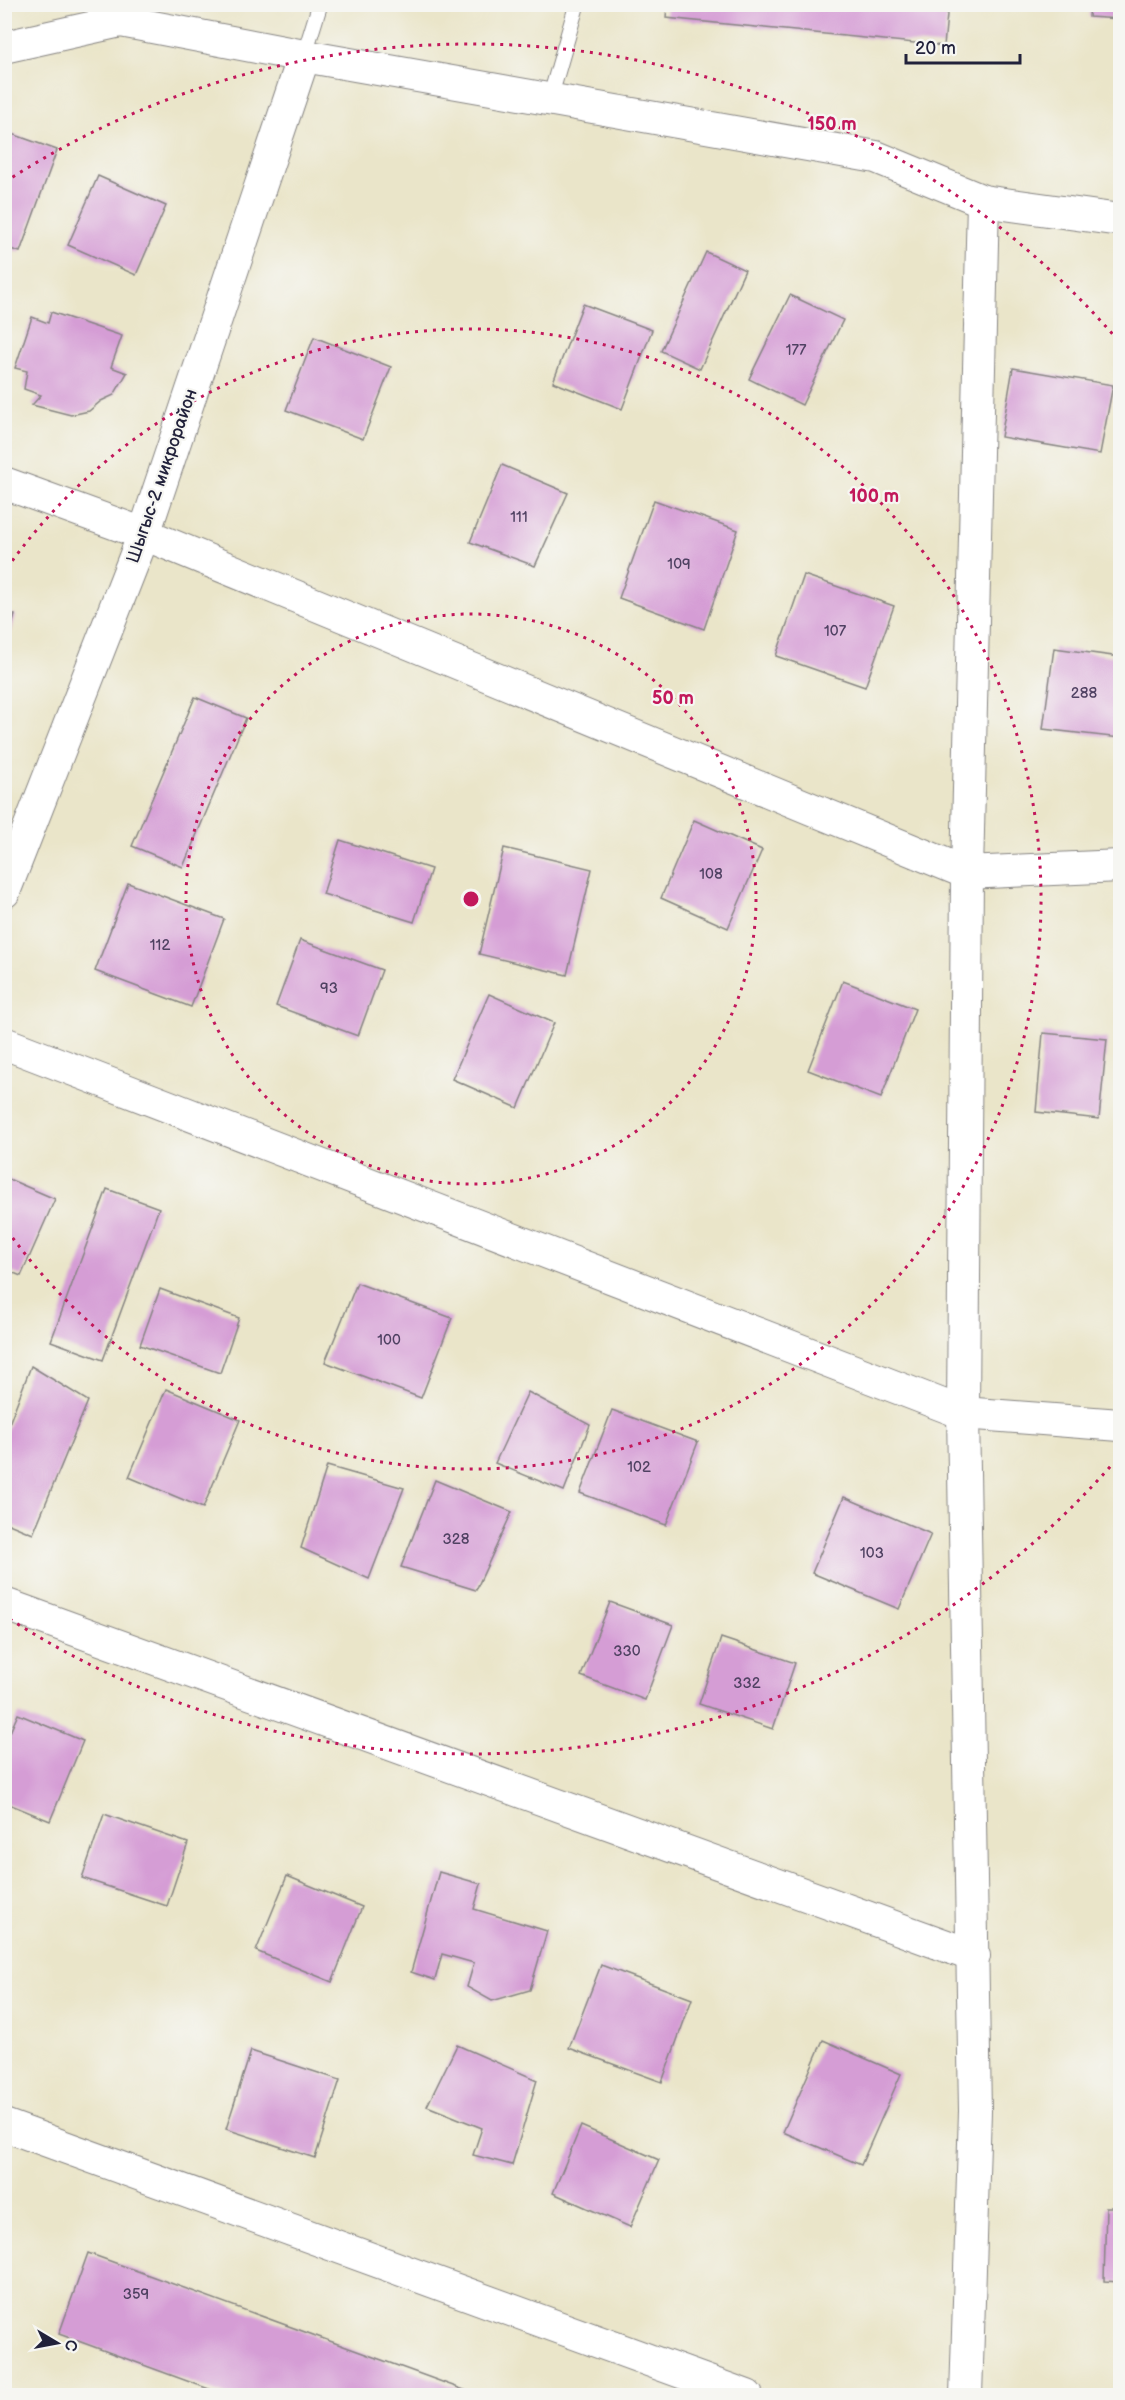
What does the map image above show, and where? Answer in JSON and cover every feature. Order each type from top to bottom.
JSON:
[{"type":"street","points":[[4,47],[124,13],[304,56],[876,157],[983,201],[1120,220]]},
{"type":"street","name":"Шыгыс-2 микрорайон","points":[[4,892],[144,534],[304,56]]},
{"type":"street","points":[[966,2396],[975,2111],[963,1413],[967,873],[983,201]]},
{"type":"street","points":[[4,483],[144,534],[967,873],[1120,867]]},
{"type":"street","points":[[4,1043],[963,1413],[1120,1425]]},
{"type":"street","points":[[4,1604],[974,1956]]},
{"type":"street","points":[[4,2125],[747,2396]]},
{"type":"lane","points":[[304,56],[320,4]]},
{"type":"lane","points":[[550,98],[577,4]]},
{"type":"building","points":[[667,4],[948,4],[944,46],[666,18]]},
{"type":"building","points":[[1090,4],[1120,4],[1120,19],[1089,17]]},
{"type":"building","points":[[4,131],[57,150],[20,252],[4,247]]},
{"type":"building","points":[[98,176],[166,206],[136,275],[68,245]]},
{"type":"building","points":[[706,252],[745,270],[700,369],[661,351]]},
{"type":"building","points":[[790,295],[843,320],[802,405],[749,379]]},
{"type":"building","points":[[583,304],[652,330],[622,409],[553,382]]},
{"type":"building","points":[[51,312],[122,336],[111,367],[127,373],[114,395],[101,401],[89,411],[71,415],[32,405],[41,395],[24,389],[27,371],[15,368],[32,317],[48,323]]},
{"type":"building","points":[[314,337],[391,367],[363,439],[286,410]]},
{"type":"building","points":[[1013,368],[1113,385],[1100,454],[1001,437]]},
{"type":"building","points":[[502,465],[568,493],[535,566],[470,542]]},
{"type":"building","points":[[654,500],[738,530],[704,629],[619,598]]},
{"type":"building","points":[[804,575],[894,606],[865,687],[776,656]]},
{"type":"building","points":[[4,612],[15,615],[5,650],[4,650]]},
{"type":"building","points":[[1054,648],[1120,657],[1120,738],[1043,729]]},
{"type":"building","points":[[195,697],[246,718],[183,867],[132,846]]},
{"type":"building","points":[[694,820],[762,850],[728,928],[661,898]]},
{"type":"building","points":[[340,840],[431,869],[414,922],[323,894]]},
{"type":"building","points":[[504,848],[592,869],[567,975],[479,954]]},
{"type":"building","points":[[128,883],[224,919],[191,1007],[95,971]]},
{"type":"building","points":[[300,940],[382,970],[358,1036],[276,1006]]},
{"type":"building","points":[[843,981],[915,1009],[881,1098],[808,1070]]},
{"type":"building","points":[[489,994],[554,1023],[518,1108],[452,1079]]},
{"type":"building","points":[[1043,1033],[1107,1039],[1099,1119],[1036,1112]]},
{"type":"building","points":[[4,1177],[55,1199],[21,1276],[4,1269]]},
{"type":"building","points":[[107,1189],[159,1208],[103,1360],[51,1341]]},
{"type":"building","points":[[357,1283],[452,1318],[421,1398],[325,1362]]},
{"type":"building","points":[[160,1289],[239,1318],[220,1373],[140,1345]]},
{"type":"building","points":[[31,1366],[88,1401],[33,1534],[4,1522],[4,1437]]},
{"type":"building","points":[[166,1389],[240,1420],[203,1508],[129,1477]]},
{"type":"building","points":[[528,1392],[590,1425],[564,1491],[495,1463]]},
{"type":"building","points":[[612,1410],[698,1442],[666,1525],[580,1493]]},
{"type":"building","points":[[327,1466],[404,1488],[369,1579],[301,1548]]},
{"type":"building","points":[[435,1480],[512,1512],[476,1590],[401,1567]]},
{"type":"building","points":[[844,1497],[931,1534],[899,1609],[812,1573]]},
{"type":"building","points":[[610,1602],[673,1625],[645,1700],[581,1676]]},
{"type":"building","points":[[721,1638],[795,1663],[773,1729],[699,1704]]},
{"type":"building","points":[[18,1714],[83,1741],[50,1821],[4,1802],[4,1746]]},
{"type":"building","points":[[104,1814],[188,1843],[167,1906],[82,1878]]},
{"type":"building","points":[[439,1872],[481,1884],[474,1909],[547,1931],[530,1990],[492,2001],[467,1987],[474,1963],[442,1954],[435,1980],[411,1972]]},
{"type":"building","points":[[287,1876],[362,1907],[332,1982],[256,1951]]},
{"type":"building","points":[[601,1965],[692,1999],[662,2082],[569,2048]]},
{"type":"building","points":[[823,2040],[901,2074],[861,2165],[783,2132]]},
{"type":"building","points":[[457,2045],[537,2080],[512,2165],[473,2155],[482,2128],[427,2106]]},
{"type":"building","points":[[251,2051],[340,2080],[315,2158],[226,2129]]},
{"type":"building","points":[[581,2126],[659,2160],[630,2227],[553,2193]]},
{"type":"building","points":[[1106,2207],[1120,2207],[1120,2282],[1104,2281]]},
{"type":"building","points":[[88,2253],[478,2396],[228,2396],[59,2334]]}]
